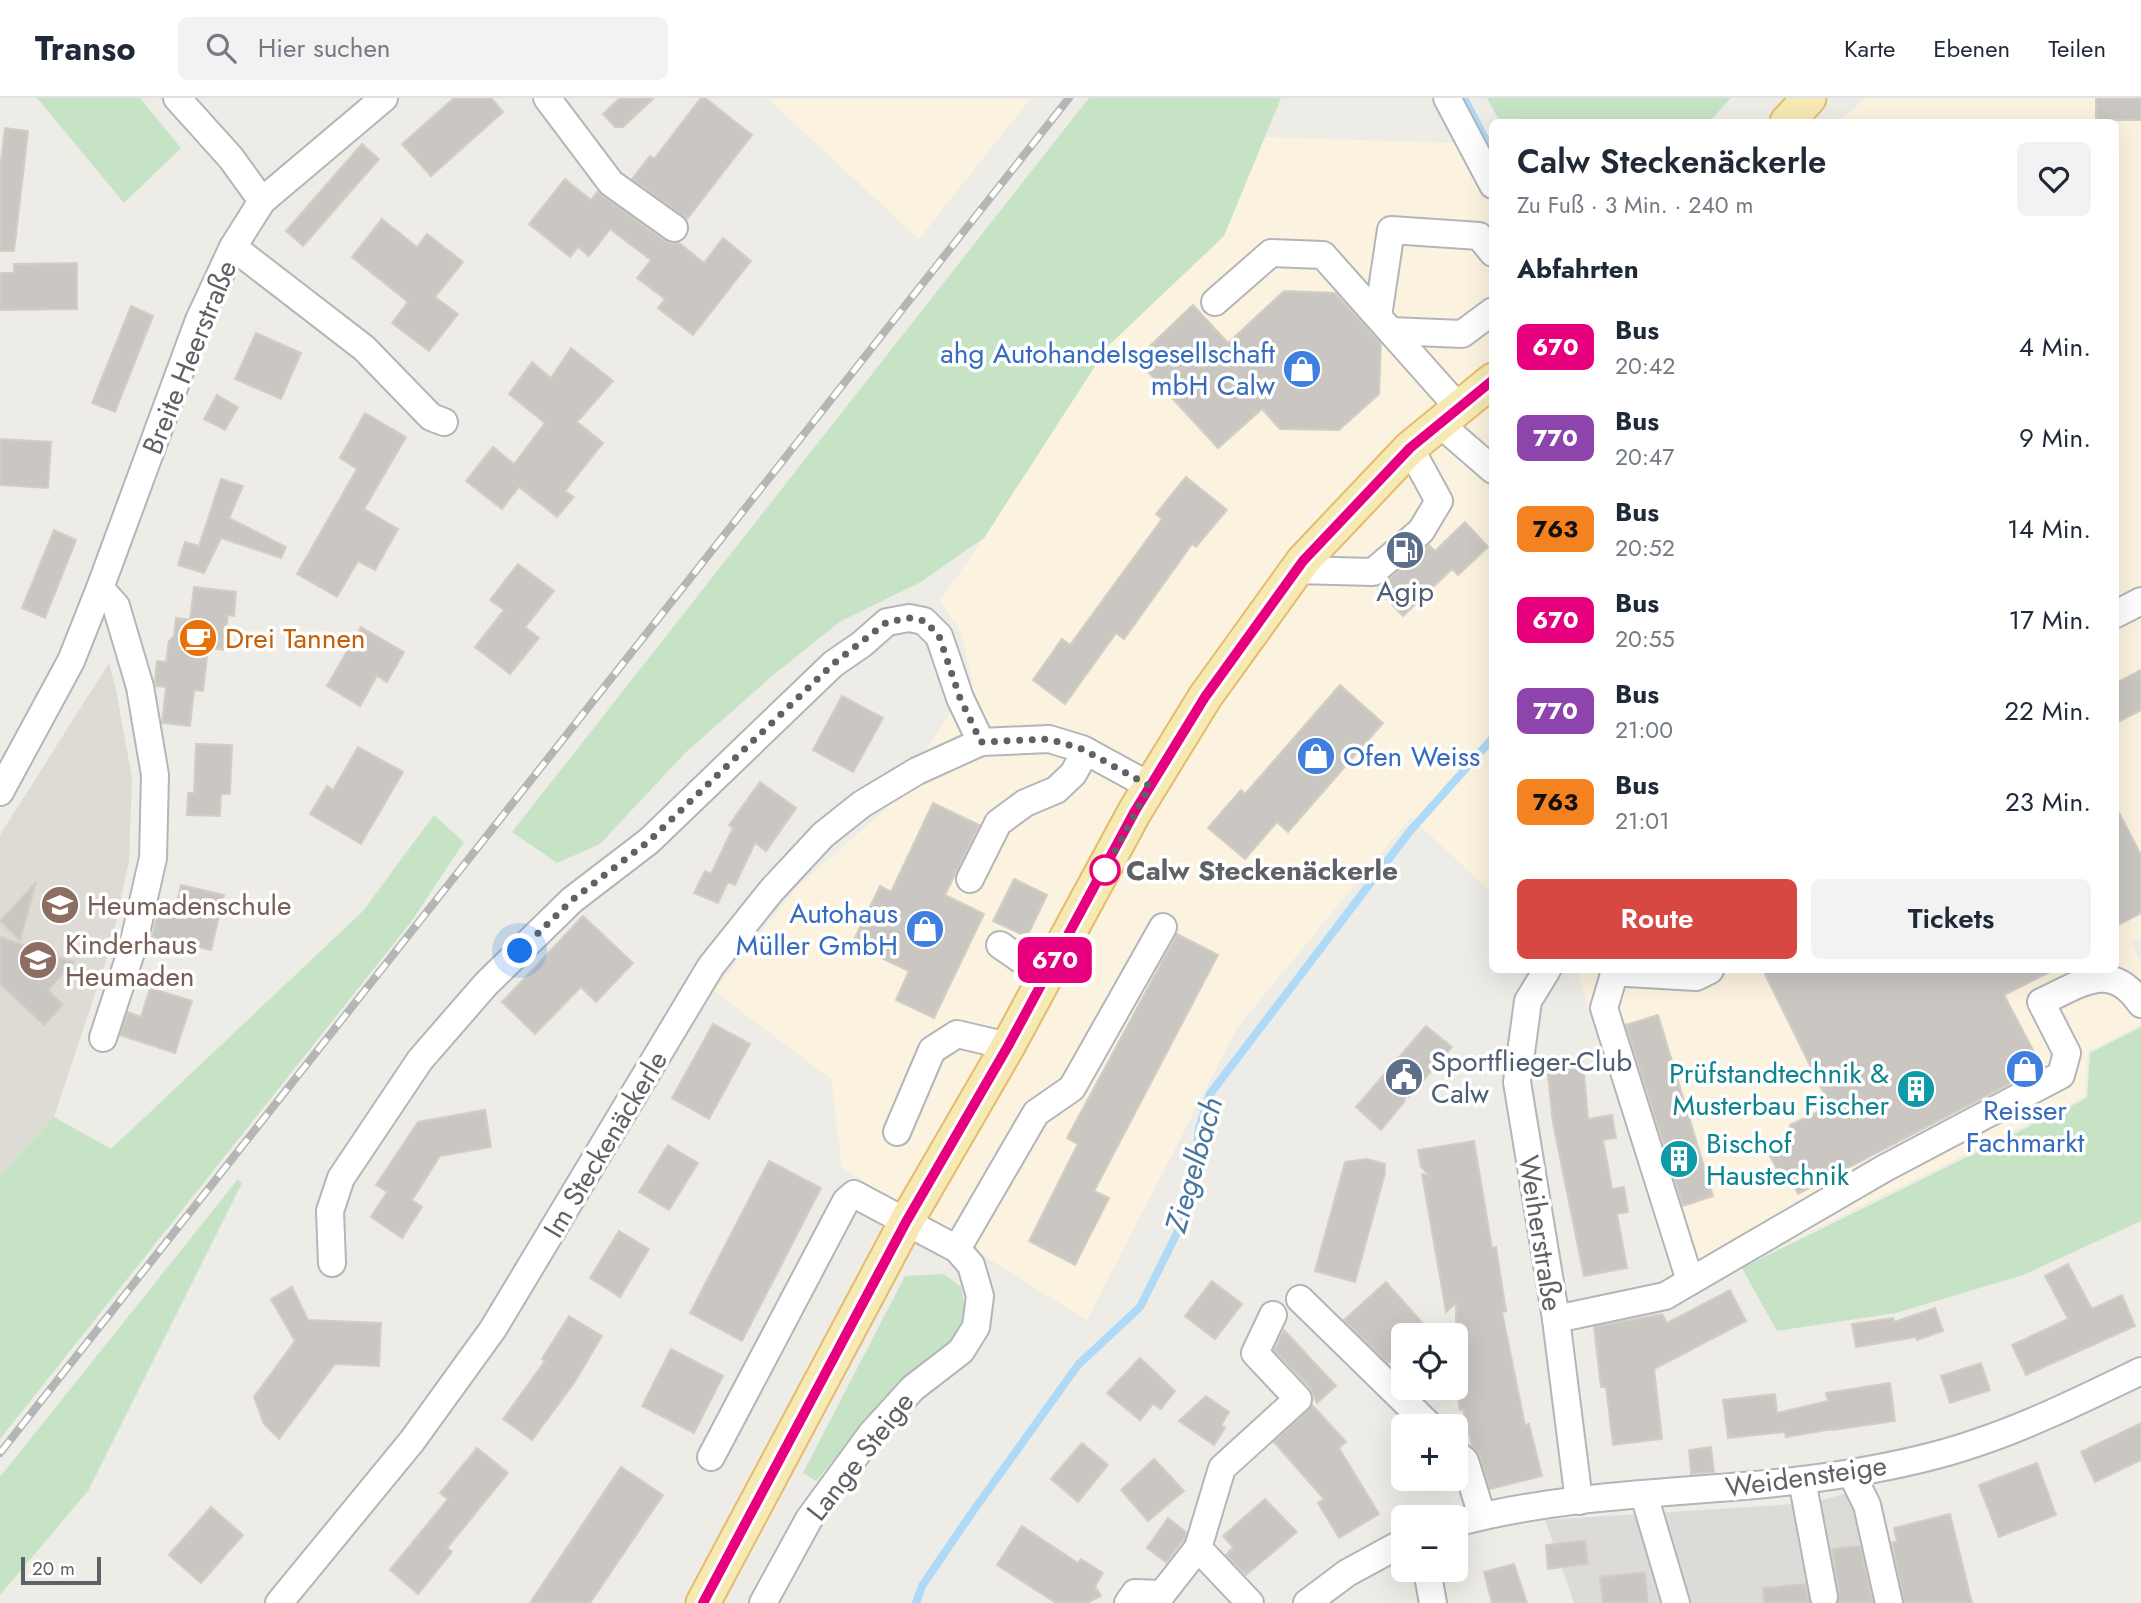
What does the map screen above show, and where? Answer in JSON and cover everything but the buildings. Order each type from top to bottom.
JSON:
[{"type":"main road","points":[[1790,119],[1808,98]]},
{"type":"main road","points":[[702,1603],[906,1222],[1008,1046],[1150,786],[1205,697],[1296,570],[1410,448],[1489,383]]},
{"type":"street","points":[[177,98],[231,158],[262,201]]},
{"type":"street","name":"Breite Heerstraße","points":[[0,792],[55,694],[100,588],[199,320],[233,247],[262,201],[384,98]]},
{"type":"street","points":[[547,98],[611,183],[674,228]]},
{"type":"street","points":[[1447,98],[1489,177]]},
{"type":"street","points":[[1384,324],[1391,230],[1479,236],[1489,248]]},
{"type":"street","points":[[233,247],[364,348],[431,417],[444,422]]},
{"type":"street","points":[[1215,302],[1271,253],[1323,255],[1384,324],[1489,465]]},
{"type":"street","points":[[1384,324],[1462,334],[1489,314]]},
{"type":"street","points":[[1296,570],[1373,572],[1421,531],[1439,501],[1410,448]]},
{"type":"street","points":[[100,588],[116,606],[140,687],[155,775],[153,858],[133,946],[103,1038]]},
{"type":"street","points":[[2119,612],[2141,601]]},
{"type":"street","points":[[332,1263],[330,1211],[341,1178],[420,1060],[486,984],[572,900],[649,841],[833,664],[887,622],[909,618],[925,621],[939,636],[960,698],[981,742]]},
{"type":"street","name":"Im Steckenäckerle","points":[[279,1603],[412,1441],[493,1329],[711,966],[771,891],[822,835],[862,804],[918,771],[981,742],[1049,739],[1086,751],[1150,786]]},
{"type":"street","points":[[970,879],[998,824],[1025,803],[1056,790],[1073,774],[1086,751]]},
{"type":"street","points":[[710,1457],[846,1201],[854,1194],[957,1249],[1036,1113],[1072,1088],[1163,927]]},
{"type":"street","points":[[1000,945],[1046,977]]},
{"type":"street","name":"Weiherstraße","points":[[1545,973],[1528,1001],[1517,1082],[1556,1319],[1579,1501]]},
{"type":"street","points":[[1613,973],[1604,1008],[1690,1281]]},
{"type":"street","points":[[1649,973],[1696,977],[1704,973]]},
{"type":"street","points":[[1556,1319],[1665,1296],[1885,1168],[2061,1075],[2067,1053],[2041,1002],[2090,980],[2114,979],[2131,989],[2141,1004]]},
{"type":"street","points":[[897,1132],[932,1050],[957,1034],[1008,1046]]},
{"type":"street","name":"Lange Steige","points":[[763,1603],[809,1519],[872,1433],[913,1388],[961,1351],[976,1328],[980,1296],[971,1265],[957,1249]]},
{"type":"street","points":[[1300,1299],[1418,1414]]},
{"type":"street","points":[[1128,1603],[1135,1593],[1162,1594],[1198,1548],[1222,1468],[1298,1399],[1255,1353],[1273,1315]]},
{"type":"street","name":"Weidensteige","points":[[1468,1520],[1579,1501],[1802,1480],[1916,1460],[1974,1444],[2044,1417],[2141,1371]]},
{"type":"street","points":[[1468,1471],[1482,1516]]},
{"type":"street","points":[[1851,1473],[1867,1505],[1889,1603]]},
{"type":"street","points":[[1802,1480],[1824,1597]]},
{"type":"street","points":[[1644,1495],[1676,1603]]},
{"type":"street","points":[[1198,1548],[1250,1603]]},
{"type":"street","points":[[1307,1603],[1348,1573],[1391,1549]]},
{"type":"street","points":[[1429,1582],[1433,1603]]},
{"type":"shaded area","points":[[767,98],[1031,98],[919,239]]},
{"type":"shaded area","points":[[1866,98],[2141,98],[2141,937],[2131,942],[2141,964],[2140,1025],[2088,1052],[2085,1096],[1743,1264],[1671,1275],[1577,973],[2119,973],[2119,119],[1842,119]]},
{"type":"shaded area","points":[[1264,137],[1455,143],[1489,188],[1489,890],[1411,817],[1237,1028],[1087,1320],[842,1168],[831,1079],[714,991],[795,889],[889,806],[972,680],[961,633],[940,601],[1108,346],[1224,236]]},
{"type":"shaded area","name":"Heumadenschule","points":[[109,663],[132,778],[129,861],[110,949],[54,1117],[0,1175],[0,835]]},
{"type":"shaded area","points":[[1871,1487],[1896,1603],[1574,1603],[1545,1520],[1810,1503]]},
{"type":"green space","points":[[37,98],[140,98],[181,148],[124,203]]},
{"type":"green space","points":[[1089,98],[1281,98],[1224,236],[1108,346],[984,538],[919,583],[841,621],[771,677],[686,752],[600,844],[557,863],[512,832]]},
{"type":"green space","points":[[1487,98],[1731,98],[1712,119],[1498,119]]},
{"type":"green space","points":[[434,815],[464,842],[411,922],[0,1439],[0,1175],[54,1117],[111,1149],[363,911]]},
{"type":"green space","points":[[2141,1027],[2141,1221],[2023,1275],[1896,1313],[1777,1331],[1742,1268],[2087,1098],[2090,1053]]},
{"type":"green space","points":[[238,1179],[242,1183],[88,1491],[0,1595],[0,1477]]},
{"type":"green space","points":[[944,1274],[961,1287],[967,1315],[956,1337],[882,1403],[816,1481],[803,1473],[905,1276]]},
{"type":"waterway","points":[[1464,98],[1489,146]]},
{"type":"waterway","name":"Ziegelbach","points":[[916,1603],[922,1586],[971,1514],[1078,1365],[1140,1307],[1183,1221],[1194,1180],[1199,1129],[1210,1094],[1410,831],[1489,742]]},
{"type":"railway","points":[[0,1453],[1069,98]]},
{"type":"bus line","name":"670","points":[[703,1603],[906,1222],[1008,1046],[1135,811],[1205,697],[1303,561],[1410,448],[1489,383]]},
{"type":"place","name":"ahg Autohandelsgesellschaft mbH Calw","points":[[1302,369]]},
{"type":"place","name":"Agip","points":[[1405,550]]},
{"type":"place","name":"Drei Tannen","points":[[198,638]]},
{"type":"place","name":"Ofen Weiss","points":[[1316,756]]},
{"type":"place","name":"Calw Steckenäckerle","points":[[1105,870]]},
{"type":"place","name":"Heumadenschule","points":[[60,905]]},
{"type":"place","name":"Autohaus Müller GmbH","points":[[925,929]]},
{"type":"place","name":"Kinderhaus Heumaden","points":[[38,960]]},
{"type":"place","name":"Reisser Fachmarkt","points":[[2025,1069]]},
{"type":"place","name":"Sportflieger-Club Calw","points":[[1404,1077]]},
{"type":"place","name":"Prüfstandtechnik & Musterbau Fischer","points":[[1916,1089]]},
{"type":"place","name":"Bischof Haustechnik","points":[[1679,1159]]},
{"type":"route","points":[[520,951],[572,900],[649,841],[833,664],[887,622],[909,618],[925,621],[939,636],[960,698],[981,742],[1049,739],[1082,749],[1150,786],[1103,873],[1105,870]]}]
